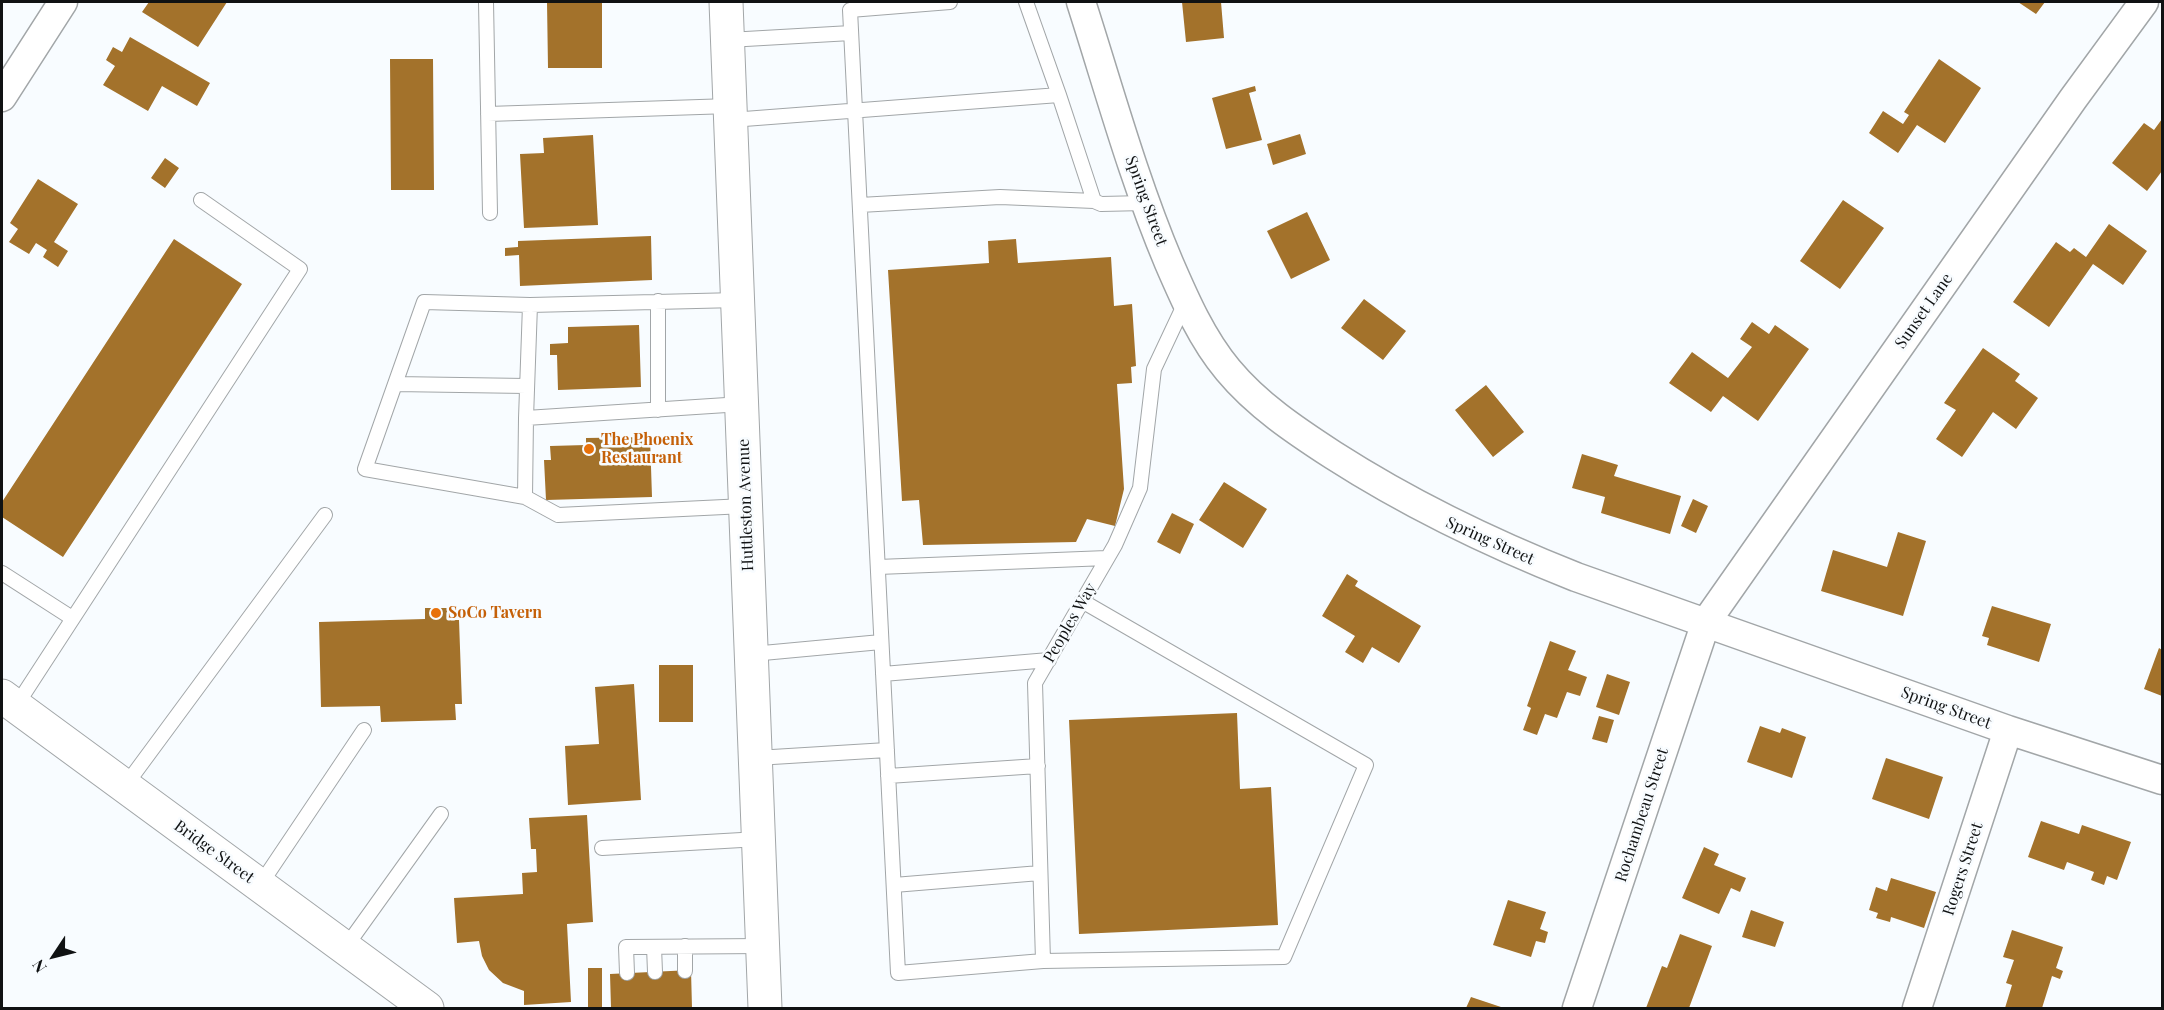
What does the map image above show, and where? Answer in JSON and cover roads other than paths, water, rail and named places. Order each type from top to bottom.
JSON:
[{"type":"main road","name":"Huttleston Avenue","points":[[726,2],[765,1008]]},
{"type":"main road","name":"Bridge Street","points":[[9,701],[427,1008]]},
{"type":"street","points":[[2,97],[63,2]]},
{"type":"street","name":"Spring Street","points":[[1081,2],[1145,203],[1186,302],[1228,370],[1266,408],[1301,434],[1405,499],[1507,550],[1576,577],[2008,730],[2163,780]]},
{"type":"street","name":"Sunset Lane","points":[[1706,622],[2073,99],[2144,2]]},
{"type":"street","name":"Rochambeau Street","points":[[1577,1008],[1706,622]]},
{"type":"street","name":"Rogers Street","points":[[1917,1008],[2008,730]]},
{"type":"lane","points":[[486,2],[490,213]]},
{"type":"lane","points":[[950,2],[850,10],[898,974],[1043,961],[1284,957],[1366,765],[1082,601]]},
{"type":"lane","points":[[1026,2],[1094,201]]},
{"type":"lane","points":[[728,40],[852,33]]},
{"type":"lane","points":[[488,114],[730,113],[856,109],[1059,95]]},
{"type":"lane","points":[[860,205],[1000,196],[1094,201],[1101,204],[1145,203]]},
{"type":"lane","points":[[9,701],[72,618],[300,269],[201,200]]},
{"type":"lane","points":[[738,300],[530,304],[424,302],[365,469],[525,497],[558,515],[745,506]]},
{"type":"lane","points":[[658,301],[658,410]]},
{"type":"lane","name":"Peoples Way","points":[[1043,961],[1035,683],[1115,545],[1140,488],[1154,369],[1186,302]]},
{"type":"lane","points":[[525,497],[526,386],[530,304]]},
{"type":"lane","points":[[395,384],[526,386]]},
{"type":"lane","points":[[526,418],[742,404]]},
{"type":"lane","points":[[125,786],[326,516]]},
{"type":"lane","points":[[878,567],[1107,558]]},
{"type":"lane","points":[[2,573],[72,618]]},
{"type":"lane","points":[[752,654],[881,642]]},
{"type":"lane","points":[[883,674],[1049,660]]},
{"type":"lane","points":[[260,885],[364,730]]},
{"type":"lane","points":[[756,758],[887,750]]},
{"type":"lane","points":[[888,776],[1038,766]]},
{"type":"lane","points":[[345,948],[441,814]]},
{"type":"lane","points":[[602,848],[759,839]]},
{"type":"lane","points":[[894,885],[1040,873]]},
{"type":"lane","points":[[685,946],[685,970]]},
{"type":"lane","points":[[627,973],[626,947],[763,946]]},
{"type":"lane","points":[[654,947],[655,972]]},
{"type":"place","name":"The Phoenix Restaurant","points":[[589,449]]},
{"type":"place","name":"SoCo Tavern","points":[[436,613]]}]
